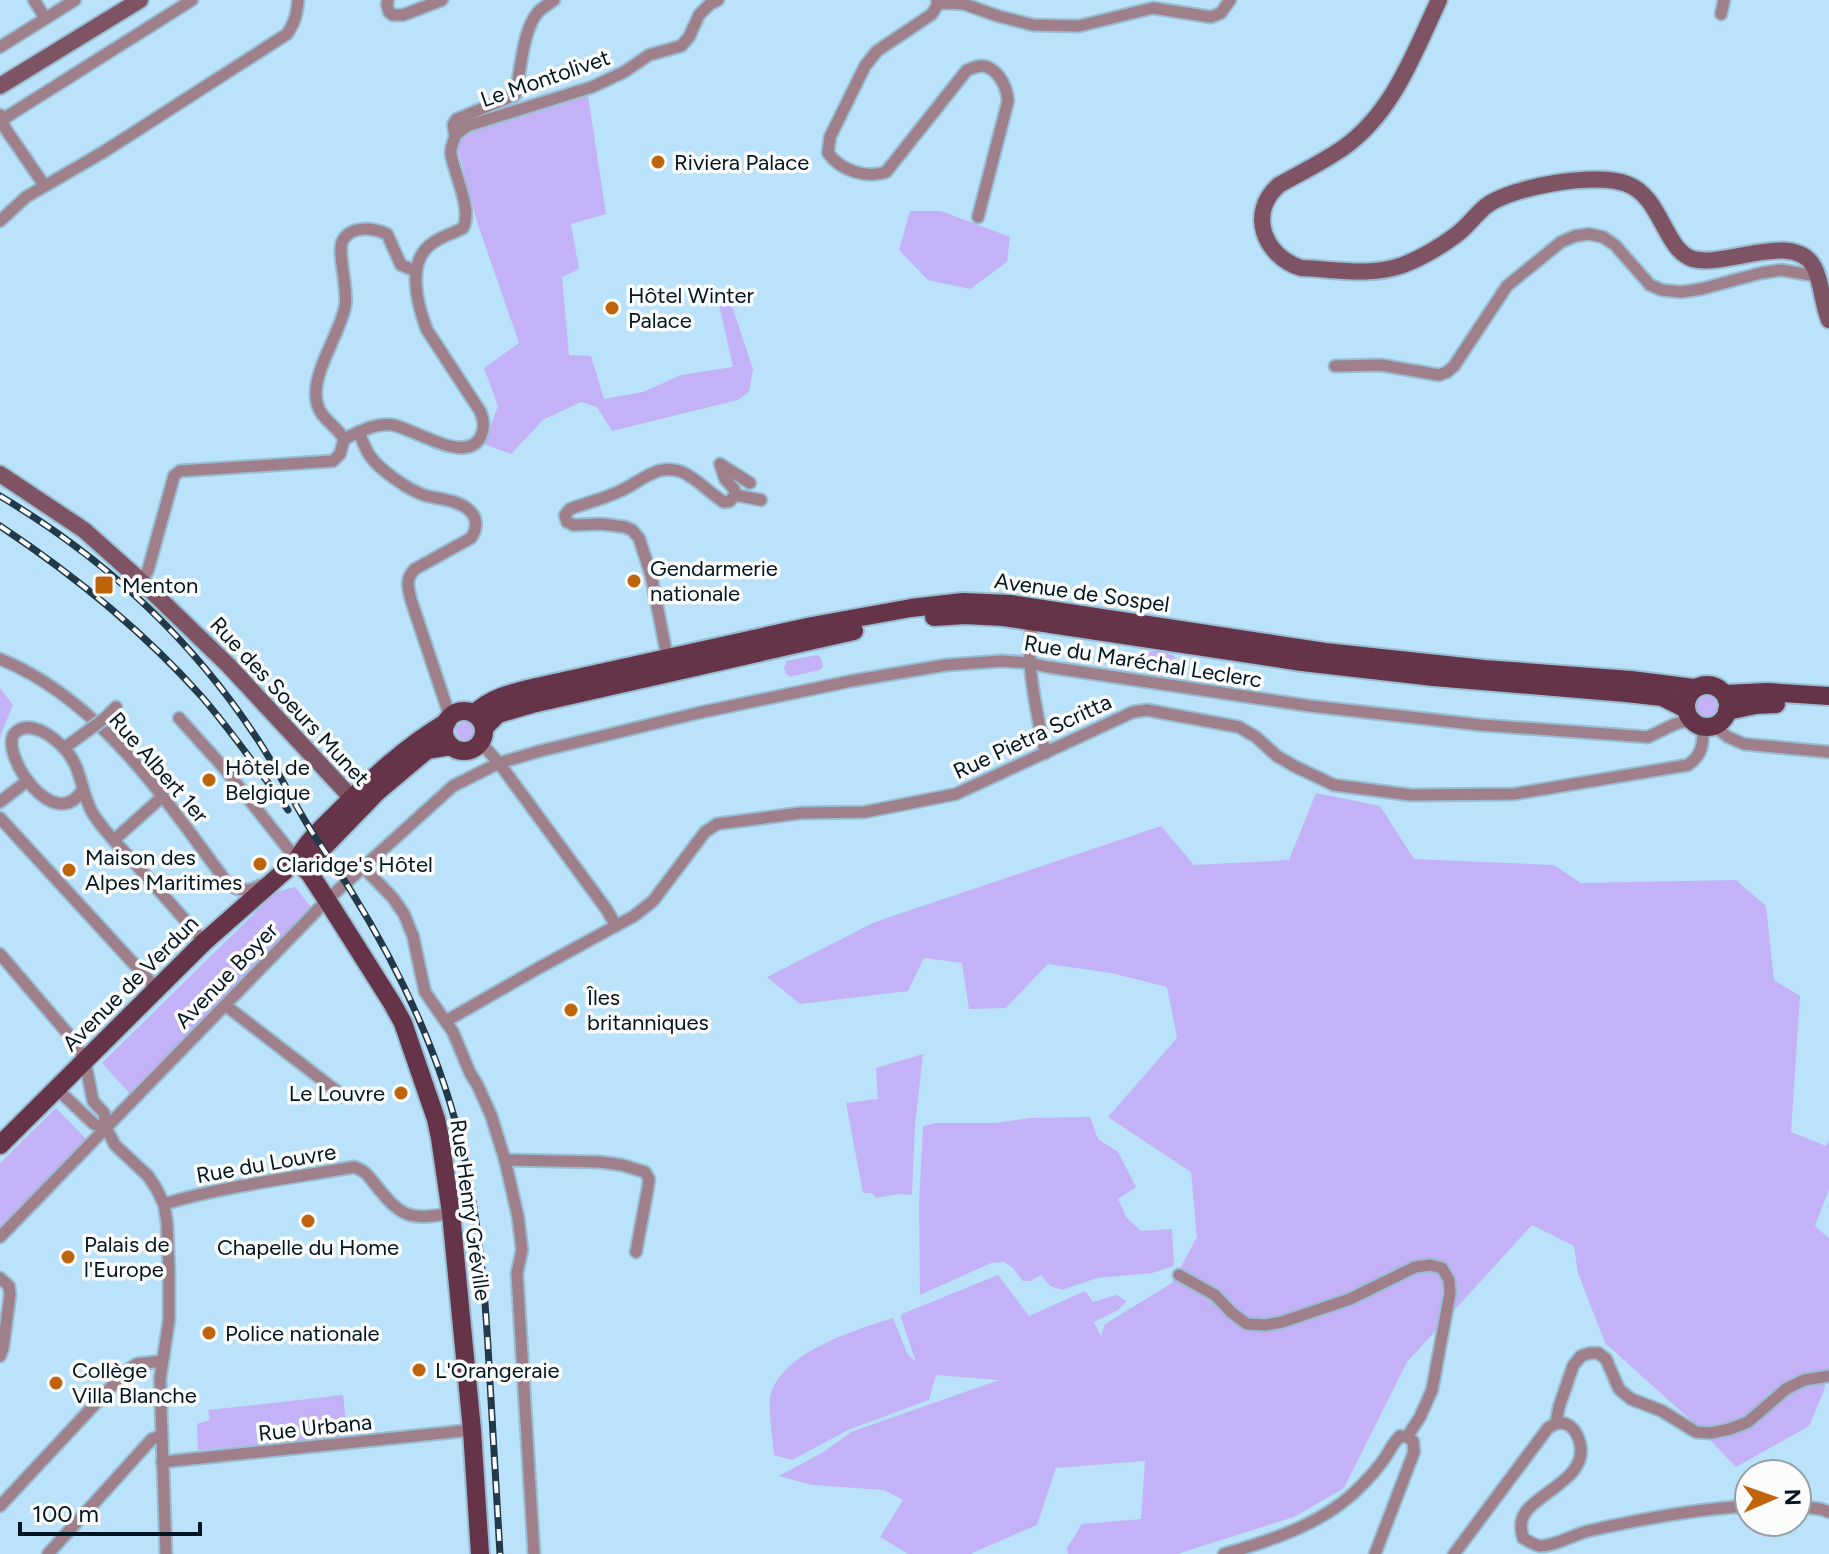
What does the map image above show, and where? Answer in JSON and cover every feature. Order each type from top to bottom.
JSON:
[{"type":"main road","name":"Avenue de Sospel","points":[[479,728],[481,707],[513,693],[669,666],[812,626],[963,602],[1010,604],[1034,614],[1302,662],[1662,697],[1698,720]]},
{"type":"main road","name":"Avenue de Sospel","points":[[1034,614],[1325,652],[1694,688]]},
{"type":"main road","points":[[1707,684],[1720,689],[1726,702],[1720,722],[1698,720],[1687,697],[1694,688],[1707,684]]},
{"type":"main road","points":[[1726,702],[1767,692],[1829,696]]},
{"type":"main road","points":[[1726,702],[1829,708]]},
{"type":"main road","points":[[462,711],[479,728],[469,751],[451,746],[445,734],[448,719],[462,711]]},
{"type":"main road","name":"Avenue de Verdun","points":[[0,1145],[204,942],[297,860],[315,856],[396,757],[448,719]]},
{"type":"main road","name":"Avenue de Verdun","points":[[356,804],[378,791],[427,750],[451,746]]},
{"type":"main road","name":"Rue Henry Gréville","points":[[297,860],[327,900],[403,1023],[440,1138],[451,1213],[472,1430],[480,1554]]},
{"type":"street","points":[[34,0],[45,18]]},
{"type":"street","points":[[0,47],[75,0]]},
{"type":"street","points":[[0,86],[140,0]]},
{"type":"street","points":[[44,185],[2,121],[192,0]]},
{"type":"street","points":[[0,221],[44,185],[105,151],[287,34],[294,24],[298,0]]},
{"type":"street","points":[[388,0],[389,12],[397,16],[442,0]]},
{"type":"street","points":[[344,439],[377,426],[394,425],[447,446],[468,447],[478,442],[483,431],[480,411],[427,330],[422,315],[417,261],[433,242],[466,224],[466,212],[451,152],[455,135],[453,122],[515,95],[532,23],[538,12],[554,0]]},
{"type":"street","name":"Le Montolivet","points":[[455,135],[467,126],[610,80],[649,55],[681,46],[699,15],[718,0]]},
{"type":"street","points":[[978,217],[1008,101],[1002,80],[987,66],[967,70],[886,172],[866,175],[834,162],[828,153],[830,137],[865,66],[877,51],[932,14],[937,2],[964,4],[1033,25],[1079,26],[1153,8],[1211,17],[1221,13],[1230,0]]},
{"type":"street","points":[[1439,0],[1390,100],[1342,149],[1271,192],[1264,204],[1262,227],[1277,254],[1291,265],[1301,268],[1380,271],[1430,252],[1457,235],[1487,206],[1504,197],[1550,183],[1601,180],[1626,183],[1642,192],[1678,250],[1689,258],[1714,261],[1771,251],[1802,255],[1813,265],[1829,320]]},
{"type":"street","points":[[1721,14],[1724,0]]},
{"type":"street","points":[[141,581],[148,570],[174,476],[180,471],[333,461],[340,454],[344,439],[337,427],[323,417],[315,393],[345,308],[347,290],[340,247],[343,238],[354,231],[376,229],[387,234],[401,265],[416,271]]},
{"type":"street","points":[[1335,366],[1381,365],[1439,375],[1447,372],[1507,286],[1561,242],[1575,236],[1589,234],[1603,237],[1615,245],[1650,285],[1662,290],[1681,292],[1701,289],[1781,270],[1817,276]]},
{"type":"street","points":[[359,432],[371,458],[398,481],[422,495],[463,505],[476,520],[471,538],[409,575],[411,600],[448,719]]},
{"type":"street","points":[[669,666],[651,575],[639,538],[625,527],[574,525],[567,522],[565,515],[570,509],[620,491],[660,470],[679,471],[693,478],[724,502],[735,495],[720,464],[750,483]]},
{"type":"street","name":"Rue des Soeurs Munet","points":[[0,474],[84,530],[141,581],[228,665],[356,804]]},
{"type":"street","points":[[735,495],[761,500]]},
{"type":"street","points":[[1034,614],[1029,635],[1030,663],[1046,753]]},
{"type":"street","name":"Rue Albert 1er","points":[[0,659],[42,680],[72,702],[115,742],[163,796],[228,884],[248,891],[280,875]]},
{"type":"street","name":"Rue du Maréchal Leclerc","points":[[499,763],[698,713],[876,676],[946,665],[1002,661],[1310,706],[1481,725],[1648,737],[1675,724],[1698,720]]},
{"type":"street","points":[[64,748],[116,707]]},
{"type":"street","name":"Rue Pietra Scritta","points":[[446,1021],[634,916],[653,901],[705,832],[717,824],[801,813],[865,812],[956,794],[1133,712],[1147,710],[1239,727],[1277,756],[1334,785],[1411,795],[1514,794],[1688,765],[1700,754],[1703,746],[1698,720]]},
{"type":"street","points":[[179,718],[224,768],[297,860]]},
{"type":"street","points":[[1698,720],[1744,744],[1829,752]]},
{"type":"street","points":[[92,813],[47,799],[27,781],[12,750],[15,733],[24,728],[37,729],[64,748],[78,770],[92,813],[204,942]]},
{"type":"street","points":[[479,728],[499,763],[616,926]]},
{"type":"street","name":"Avenue Boyer","points":[[0,1237],[327,900],[440,796],[499,763]]},
{"type":"street","points":[[0,802],[27,781]]},
{"type":"street","points":[[62,805],[72,802],[83,789]]},
{"type":"street","points":[[114,840],[163,796]]},
{"type":"street","points":[[0,818],[157,989]]},
{"type":"street","points":[[363,867],[404,914],[413,936],[425,992],[453,1032],[491,1115],[505,1160],[516,1205],[522,1250],[517,1273],[534,1554]]},
{"type":"street","points":[[0,954],[75,1042],[85,1061],[93,1101],[104,1113],[106,1128],[115,1145],[148,1176],[164,1204],[169,1320],[160,1379],[168,1551]]},
{"type":"street","points":[[225,1005],[343,1096]]},
{"type":"street","points":[[57,1089],[94,1124],[106,1128]]},
{"type":"street","points":[[505,1160],[600,1162],[645,1172],[649,1179],[636,1252]]},
{"type":"street","name":"Rue du Louvre","points":[[164,1204],[354,1167],[362,1169],[402,1213],[419,1218],[451,1213]]},
{"type":"street","points":[[1179,1275],[1215,1295],[1247,1324],[1265,1325],[1350,1299],[1415,1267],[1430,1265],[1442,1268],[1449,1280],[1450,1293],[1432,1390],[1407,1437]]},
{"type":"street","points":[[0,1278],[9,1286],[10,1295],[0,1356]]},
{"type":"street","points":[[1556,1423],[1573,1366],[1581,1356],[1590,1353],[1598,1353],[1606,1359],[1619,1389],[1631,1399],[1662,1411],[1696,1432],[1711,1433],[1748,1422],[1786,1389],[1804,1380],[1829,1376]]},
{"type":"street","points":[[0,1506],[126,1371],[137,1364],[162,1361]]},
{"type":"street","points":[[1454,1554],[1548,1428],[1556,1423],[1565,1423],[1573,1428],[1581,1449],[1572,1472],[1526,1510],[1520,1524],[1523,1538],[1531,1542],[1540,1546],[1579,1533],[1637,1521],[1733,1507]]},
{"type":"street","name":"Rue Urbana","points":[[162,1462],[472,1430]]},
{"type":"street","points":[[48,1554],[152,1439],[161,1436]]},
{"type":"street","points":[[1224,1554],[1304,1527],[1336,1507],[1360,1487],[1400,1436],[1407,1437],[1413,1441],[1414,1452],[1375,1554]]},
{"type":"shaded area","points":[[588,96],[606,214],[571,224],[579,269],[562,277],[569,355],[591,356],[604,399],[643,392],[681,375],[733,367],[716,291],[727,291],[753,369],[749,392],[738,400],[612,431],[597,407],[581,402],[543,420],[511,454],[484,444],[498,406],[484,368],[519,343],[477,222],[458,149],[463,135]]},
{"type":"shaded area","points":[[910,211],[941,211],[1010,237],[1007,262],[970,289],[928,280],[899,250]]},
{"type":"shaded area","points":[[1158,650],[1173,655],[1179,664],[1178,669],[1162,676],[1139,664],[1143,654]]},
{"type":"shaded area","points":[[817,655],[823,667],[820,670],[789,677],[786,675],[786,661]]},
{"type":"shaded area","points":[[0,688],[13,705],[0,741]]},
{"type":"shaded area","points":[[1706,693],[1715,696],[1718,705],[1715,714],[1706,717],[1697,714],[1694,705],[1697,696]]},
{"type":"shaded area","points":[[461,722],[469,722],[474,731],[472,738],[461,740],[456,735],[456,727]]},
{"type":"shaded area","points":[[1316,793],[1380,806],[1414,859],[1554,865],[1581,883],[1736,880],[1766,906],[1774,980],[1800,996],[1791,1132],[1826,1146],[1829,1141],[1829,1189],[1815,1226],[1829,1238],[1829,1373],[1809,1426],[1752,1458],[1733,1458],[1733,1464],[1694,1423],[1605,1343],[1578,1273],[1574,1246],[1532,1225],[1407,1362],[1344,1488],[1294,1517],[1177,1554],[1068,1554],[1067,1548],[1082,1524],[1141,1519],[1145,1461],[1056,1468],[1037,1525],[970,1554],[908,1554],[880,1537],[903,1500],[884,1490],[812,1485],[779,1476],[825,1451],[851,1432],[999,1380],[936,1375],[929,1400],[850,1429],[792,1460],[774,1455],[770,1398],[776,1382],[802,1356],[839,1337],[893,1318],[907,1353],[916,1362],[902,1314],[998,1275],[1029,1316],[1085,1291],[1093,1302],[1116,1295],[1127,1301],[1118,1310],[1094,1322],[1101,1336],[1105,1324],[1172,1283],[1197,1237],[1191,1172],[1108,1117],[1177,1038],[1167,987],[1111,973],[1048,964],[1006,1008],[969,1009],[962,963],[924,958],[908,991],[800,1004],[767,977],[875,922],[1161,826],[1194,865],[1289,860]]},
{"type":"shaded area","points":[[295,887],[312,908],[130,1094],[102,1063],[276,892]]},
{"type":"shaded area","points":[[923,1054],[915,1125],[912,1195],[876,1198],[872,1193],[863,1193],[846,1103],[878,1099],[876,1068]]},
{"type":"shaded area","points":[[56,1108],[87,1140],[0,1229],[0,1163]]},
{"type":"shaded area","points":[[1090,1117],[1098,1139],[1118,1152],[1136,1187],[1118,1199],[1126,1217],[1141,1231],[1172,1229],[1174,1266],[1152,1273],[1097,1278],[1062,1290],[1050,1286],[1041,1275],[1023,1281],[1004,1262],[991,1263],[920,1295],[919,1204],[923,1126]]},
{"type":"shaded area","points":[[343,1395],[348,1437],[198,1450],[197,1424],[210,1420],[208,1410]]},
{"type":"railway","points":[[0,496],[37,519],[108,572],[172,631],[201,664],[261,745],[370,922],[404,986],[445,1086],[475,1212],[487,1325],[500,1554]]},
{"type":"railway","points":[[0,526],[81,584],[156,649],[213,711],[288,810]]},
{"type":"place","name":"Riviera Palace","points":[[658,162]]},
{"type":"place","name":"Hôtel Winter Palace","points":[[612,308]]},
{"type":"place","name":"Gendarmerie nationale","points":[[634,581]]},
{"type":"place","name":"Menton","points":[[104,585]]},
{"type":"place","name":"Hôtel de Belgique","points":[[209,780]]},
{"type":"place","name":"Claridge's Hôtel","points":[[260,864]]},
{"type":"place","name":"Maison des Alpes Maritimes","points":[[69,870]]},
{"type":"place","name":"Îles britanniques","points":[[571,1010]]},
{"type":"place","name":"Le Louvre","points":[[401,1093]]},
{"type":"place","name":"Chapelle du Home","points":[[308,1221]]},
{"type":"place","name":"Palais de l'Europe","points":[[68,1257]]},
{"type":"place","name":"Police nationale","points":[[209,1333]]},
{"type":"place","name":"L'Orangeraie","points":[[419,1370]]},
{"type":"place","name":"Collège Villa Blanche","points":[[56,1383]]}]
